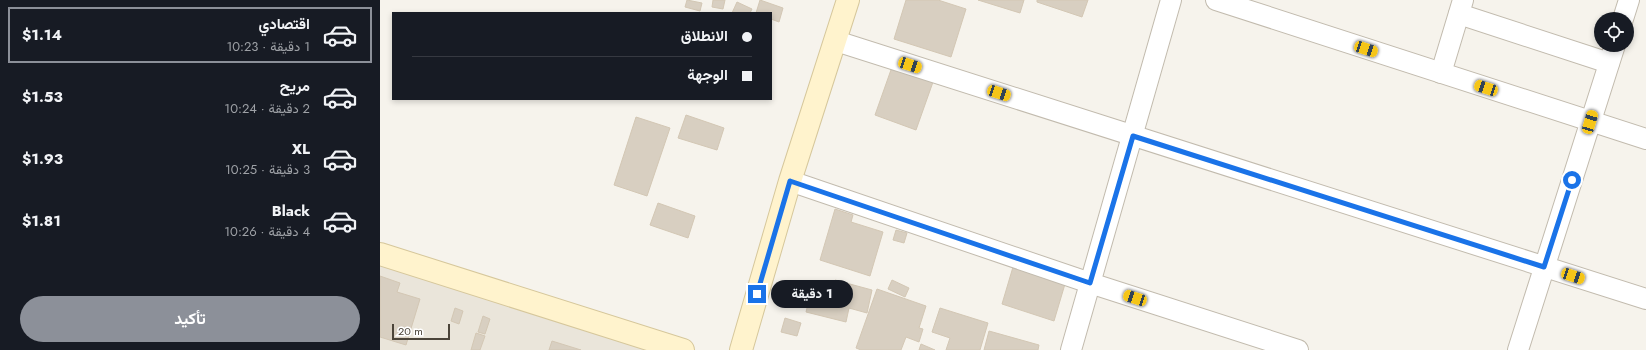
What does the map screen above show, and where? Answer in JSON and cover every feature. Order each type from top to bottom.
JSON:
[{"type":"street","points":[[741,350],[790,181],[848,0]]},
{"type":"street","points":[[1070,350],[1171,0]]},
{"type":"street","points":[[1216,0],[1646,139]]},
{"type":"street","points":[[1625,12],[1629,0]]},
{"type":"street","points":[[1441,73],[1461,7],[1612,54],[1518,350]]},
{"type":"street","points":[[836,41],[1646,299]]},
{"type":"street","points":[[790,181],[1090,283],[1298,350]]},
{"type":"street","points":[[380,254],[684,350]]},
{"type":"shaded area","points":[[380,261],[658,350],[380,350]]},
{"type":"building","points":[[687,0],[702,3],[700,11],[685,7]]},
{"type":"building","points":[[713,0],[725,0],[723,9],[712,7]]},
{"type":"building","points":[[760,0],[783,8],[779,22],[772,19],[772,12],[756,12]]},
{"type":"building","points":[[906,0],[938,0],[966,9],[951,57],[894,39]]},
{"type":"building","points":[[978,0],[1024,0],[1020,13]]},
{"type":"building","points":[[1037,0],[1088,0],[1082,17],[1037,2]]},
{"type":"building","points":[[737,2],[752,9],[750,12],[732,12]]},
{"type":"building","points":[[892,67],[933,82],[916,130],[875,115]]},
{"type":"building","points":[[686,115],[724,128],[717,150],[678,138]]},
{"type":"building","points":[[636,117],[670,128],[647,196],[614,185]]},
{"type":"building","points":[[658,203],[695,216],[688,238],[650,225]]},
{"type":"building","points":[[835,209],[853,215],[851,222],[883,232],[870,276],[820,260]]},
{"type":"building","points":[[896,230],[907,233],[904,243],[893,240]]},
{"type":"building","points":[[1013,267],[1065,284],[1054,321],[1002,304]]},
{"type":"building","points":[[380,276],[400,283],[397,292],[420,299],[406,345],[380,337]]},
{"type":"building","points":[[835,280],[872,290],[867,313],[849,308],[846,322],[806,312],[810,296],[830,301]]},
{"type":"building","points":[[892,280],[909,288],[905,297],[888,289]]},
{"type":"building","points":[[877,289],[926,306],[919,328],[923,329],[919,342],[906,337],[901,350],[861,350],[856,348]]},
{"type":"building","points":[[455,308],[463,311],[459,324],[451,321]]},
{"type":"building","points":[[940,308],[988,323],[980,350],[946,350],[950,338],[932,332]]},
{"type":"building","points":[[483,316],[490,319],[485,334],[478,332]]},
{"type":"building","points":[[785,318],[801,323],[797,336],[781,332]]},
{"type":"building","points":[[989,331],[1039,345],[1038,350],[984,350]]},
{"type":"building","points":[[476,333],[485,336],[480,350],[471,350]]},
{"type":"building","points":[[552,341],[581,350],[549,350]]},
{"type":"building","points":[[921,344],[935,350],[919,350]]},
{"type":"route","points":[[757,294],[790,181],[1090,283],[1133,136],[1544,267],[1572,180]]}]
